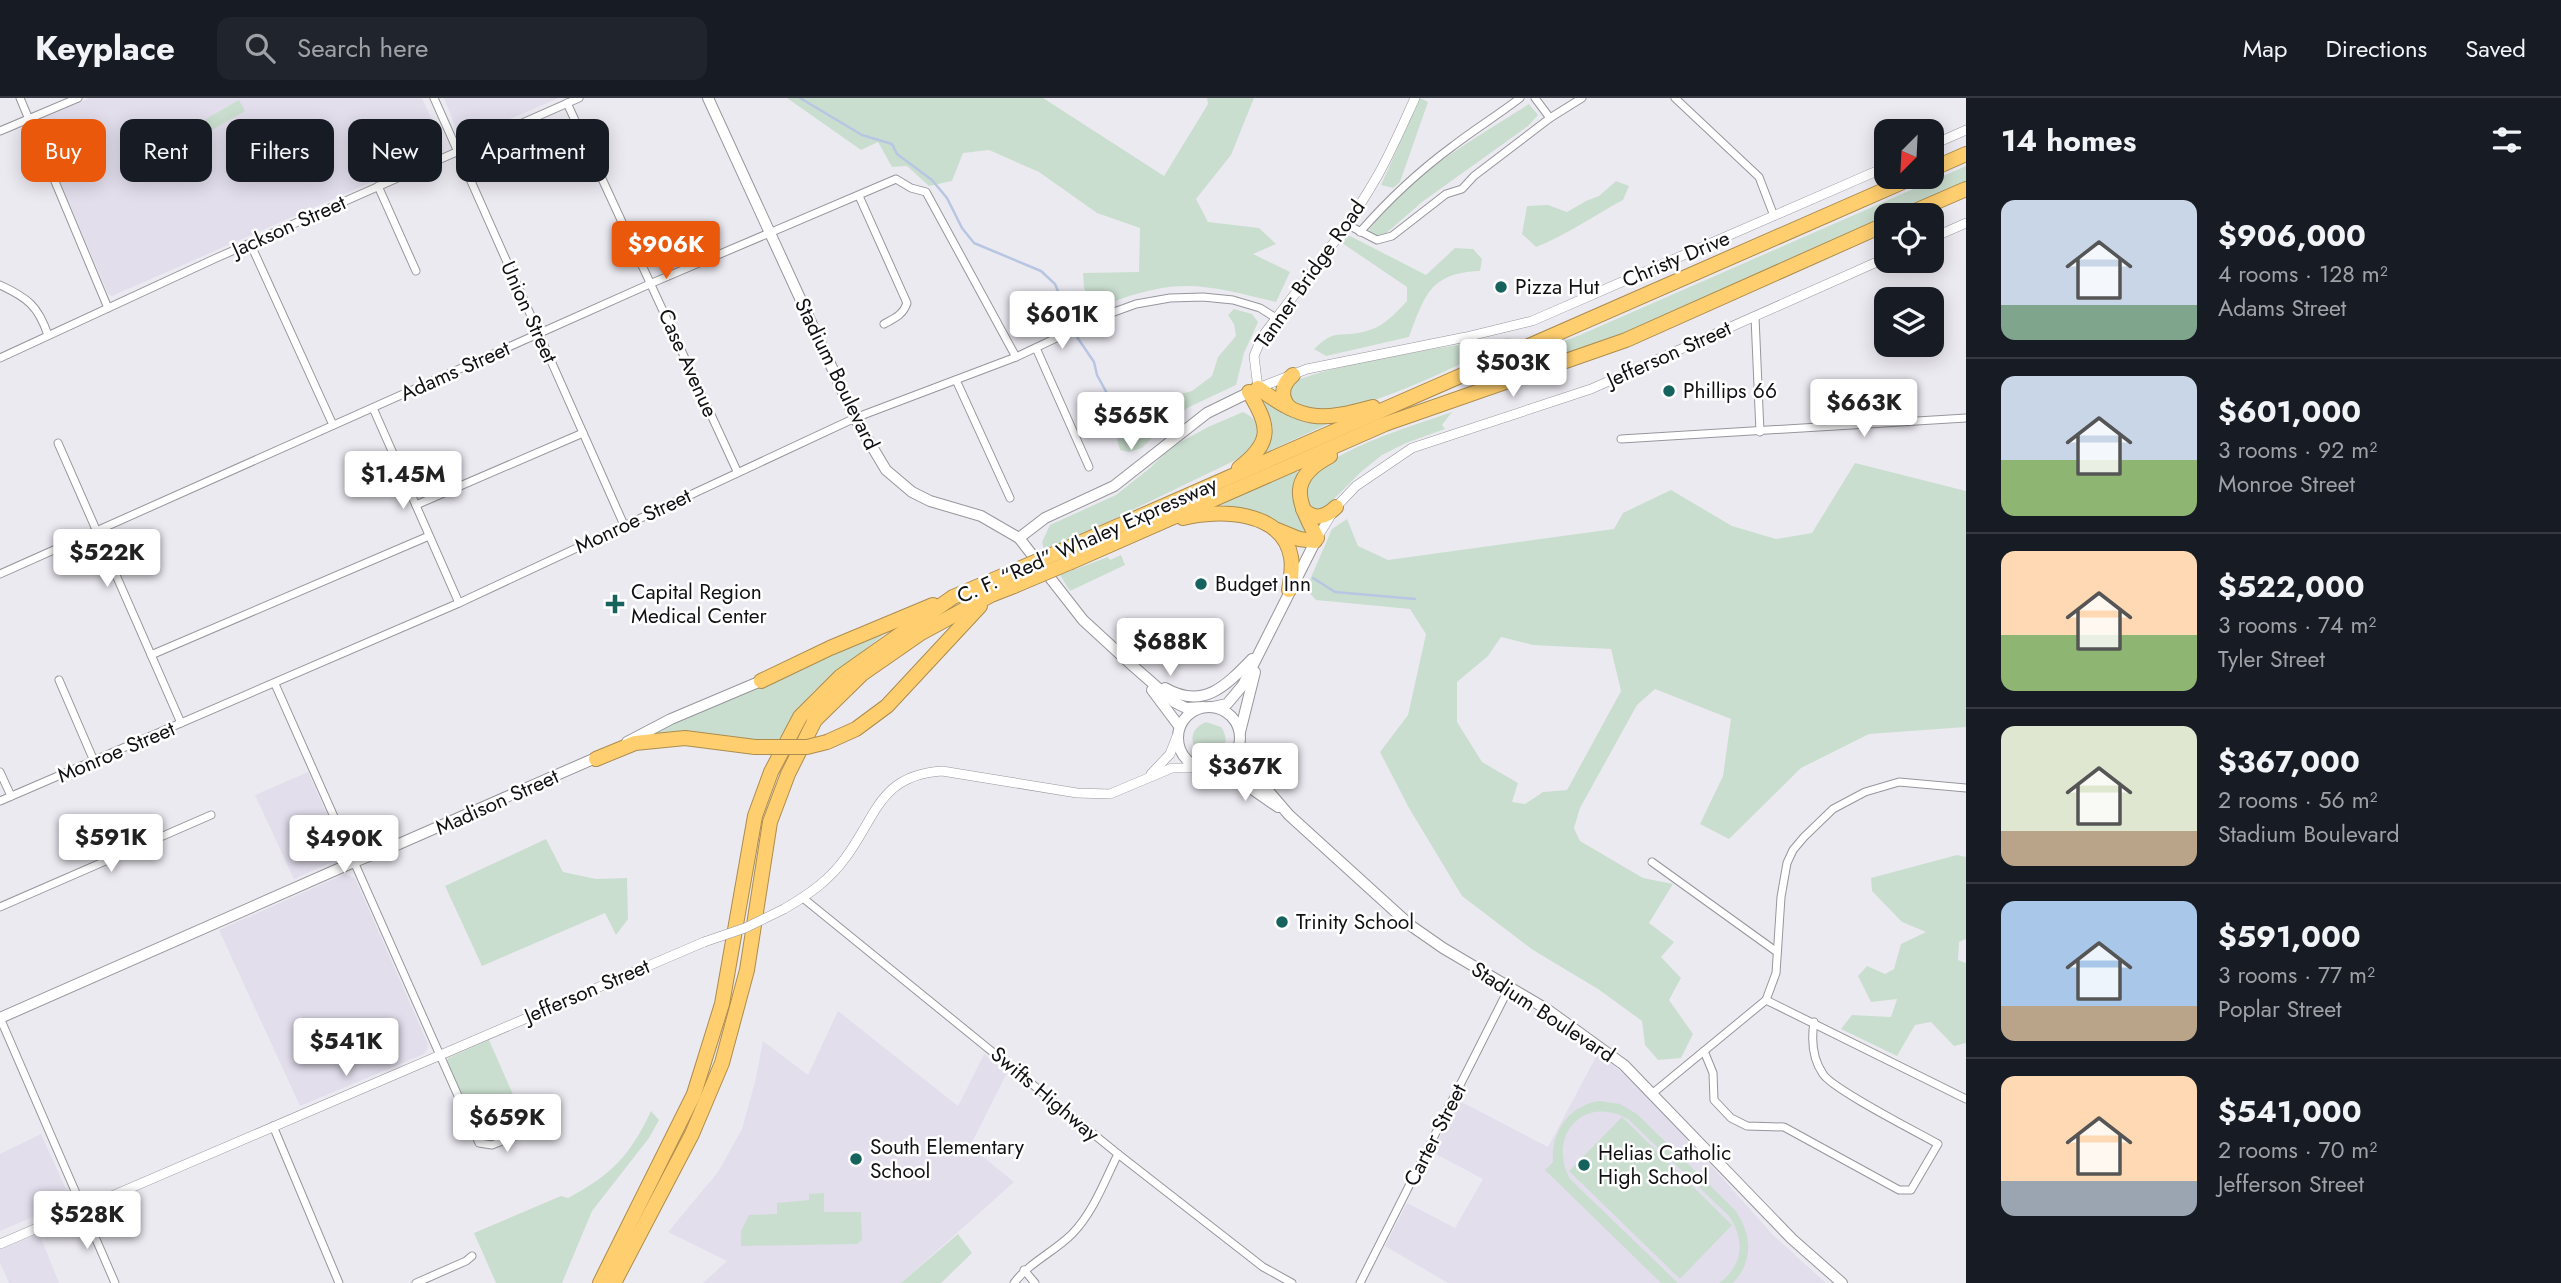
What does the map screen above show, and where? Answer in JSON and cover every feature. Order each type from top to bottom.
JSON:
[{"type":"highway","points":[[1944,164],[1966,154]]},
{"type":"highway","name":"C. F. “Red” Whaley Expressway","points":[[1070,555],[1223,480],[1887,189]]},
{"type":"highway","points":[[1934,203],[1966,189]]},
{"type":"highway","name":"C. F. “Red” Whaley Expressway","points":[[600,1283],[694,1094],[722,1004],[755,816],[771,772],[800,717],[841,676],[953,597],[1010,580],[1144,528],[1385,424],[1626,340],[1874,229]]},
{"type":"highway","points":[[1293,375],[1287,380],[1282,392],[1286,405],[1293,411]]},
{"type":"highway","points":[[1253,390],[1293,411],[1324,418],[1349,414],[1425,392]]},
{"type":"highway","points":[[1223,480],[1256,453],[1265,435],[1265,421],[1253,390]]},
{"type":"highway","points":[[1144,528],[1192,516],[1219,513],[1253,519],[1299,539],[1316,540],[1299,498],[1299,488],[1308,470],[1385,424]]},
{"type":"highway","points":[[1303,509],[1307,514],[1320,517],[1328,515],[1336,507]]},
{"type":"highway","points":[[1276,529],[1292,556],[1289,590]]},
{"type":"highway","name":"C. F. “Red” Whaley Expressway","points":[[614,1283],[692,1134],[722,1063],[747,970],[770,822],[788,774],[815,720],[862,674],[921,633],[991,595],[1010,580]]},
{"type":"highway","points":[[596,759],[635,743],[685,738],[755,747],[807,747],[827,742],[856,729],[887,706],[991,595]]},
{"type":"highway","points":[[761,681],[830,648],[953,597]]},
{"type":"main road","name":"Stadium Boulevard","points":[[708,98],[855,418],[886,470],[912,492],[930,501],[981,516],[1019,538],[1083,620],[1133,666]]},
{"type":"main road","points":[[1019,538],[1045,518],[1114,486],[1207,412],[1253,390]]},
{"type":"main road","name":"Jefferson Street","points":[[1261,650],[1316,540]]},
{"type":"main road","points":[[1147,678],[1186,698],[1203,695],[1229,683],[1261,650]]},
{"type":"main road","points":[[1133,666],[1174,702],[1186,708],[1221,707],[1236,696],[1261,650]]},
{"type":"main road","points":[[1205,768],[1229,762],[1240,739],[1261,650]]},
{"type":"main road","points":[[1133,666],[1178,731],[1183,756],[1205,768],[1236,778],[1289,815]]},
{"type":"main road","name":"Madison Street","points":[[0,1018],[596,759],[671,719],[761,681]]},
{"type":"main road","points":[[1178,731],[1193,710],[1208,707],[1223,710],[1231,716],[1237,724],[1241,755],[1247,766],[1289,815]]},
{"type":"main road","name":"Stadium Boulevard","points":[[1289,815],[1410,925],[1582,1033],[1624,1065],[1792,1239],[1842,1283]]},
{"type":"street","points":[[20,98],[29,119]]},
{"type":"street","points":[[31,119],[78,98]]},
{"type":"street","name":"Union Street","points":[[434,98],[456,150]]},
{"type":"street","name":"Jackson Street","points":[[531,119],[579,98]]},
{"type":"street","name":"Tanner Bridge Road","points":[[1253,390],[1254,356],[1262,337],[1346,224],[1376,177],[1415,98]]},
{"type":"street","points":[[1360,232],[1388,200],[1413,178],[1452,146],[1520,98]]},
{"type":"street","points":[[1535,98],[1550,118]]},
{"type":"street","points":[[1346,224],[1377,240],[1392,236],[1446,194],[1462,189],[1474,176],[1550,118],[1582,98]]},
{"type":"street","points":[[1675,98],[1759,177],[1774,216]]},
{"type":"street","name":"Case Avenue","points":[[567,103],[737,471]]},
{"type":"street","points":[[0,131],[21,123]]},
{"type":"street","points":[[1944,140],[1966,130]]},
{"type":"street","name":"Jackson Street","points":[[0,358],[456,152]]},
{"type":"street","name":"Christy Drive","points":[[1253,390],[1307,369],[1532,321],[1874,172]]},
{"type":"street","name":"Adams Street","points":[[0,574],[652,283],[896,179],[911,188],[926,192],[1016,357]]},
{"type":"street","points":[[55,182],[108,308]]},
{"type":"street","name":"Union Street","points":[[471,182],[624,525]]},
{"type":"street","points":[[378,186],[416,271]]},
{"type":"street","points":[[859,196],[907,303],[899,316],[884,324]]},
{"type":"street","points":[[1944,233],[1966,223]]},
{"type":"street","points":[[250,243],[333,425]]},
{"type":"street","name":"Jefferson Street","points":[[1316,540],[1336,507],[1356,486],[1412,447],[1591,389],[1874,263]]},
{"type":"street","points":[[0,285],[33,304],[43,319],[48,335]]},
{"type":"street","name":"Monroe Street","points":[[0,801],[459,603],[855,418],[1016,357],[1103,316],[1136,304],[1170,298],[1233,300],[1260,308],[1276,318]]},
{"type":"street","points":[[1755,317],[1760,432]]},
{"type":"street","points":[[1036,348],[1089,467]]},
{"type":"street","points":[[957,380],[1010,498]]},
{"type":"street","points":[[373,408],[459,603]]},
{"type":"street","points":[[1620,439],[1966,418]]},
{"type":"street","points":[[416,505],[583,433]]},
{"type":"street","points":[[58,443],[181,723]]},
{"type":"street","points":[[151,655],[429,536]]},
{"type":"street","points":[[59,680],[93,761]]},
{"type":"street","points":[[275,684],[479,1143],[492,1145],[533,1129]]},
{"type":"street","points":[[1144,780],[1170,754],[1178,731]]},
{"type":"street","name":"Jefferson Street","points":[[0,1244],[704,942],[745,928],[784,909],[828,879],[847,856],[877,804],[910,778],[927,772],[942,771],[1093,794],[1110,794],[1172,768],[1205,768]]},
{"type":"street","points":[[0,772],[11,796]]},
{"type":"street","points":[[1653,1093],[1766,1000],[1776,973],[1781,897],[1787,863],[1804,837],[1833,809],[1865,792],[1899,782],[1966,788]]},
{"type":"street","points":[[0,907],[211,815]]},
{"type":"street","points":[[1652,862],[1777,952]]},
{"type":"street","name":"Swifts Highway","points":[[803,898],[1118,1154],[1263,1267],[1292,1283]]},
{"type":"street","name":"Carter Street","points":[[1360,1283],[1510,986]]},
{"type":"street","points":[[1766,1000],[1966,1098]]},
{"type":"street","points":[[0,1018],[115,1283]]},
{"type":"street","points":[[1704,1051],[1713,1073],[1714,1100],[1731,1118],[1747,1126],[1784,1127],[1899,1190],[1911,1190],[1938,1144],[1850,1095],[1824,1077],[1816,1061],[1812,1040],[1814,1022]]},
{"type":"street","points":[[273,1126],[339,1283]]},
{"type":"street","points":[[1014,1283],[1024,1270],[1072,1235],[1085,1219],[1118,1154]]},
{"type":"street","points":[[416,1283],[466,1261],[472,1255]]},
{"type":"street","points":[[1024,1270],[1035,1283]]},
{"type":"shaded area","points":[[90,98],[422,98],[432,119],[348,119],[348,182],[372,182],[112,296],[108,294],[60,182],[106,182],[106,119],[41,119]]},
{"type":"shaded area","points":[[444,98],[559,98],[510,119],[456,119],[456,128]]},
{"type":"shaded area","points":[[308,772],[343,855],[294,879],[255,795]]},
{"type":"shaded area","points":[[345,874],[355,878],[428,1044],[427,1050],[424,1054],[300,1106],[219,930]]},
{"type":"shaded area","name":"South Elementary School","points":[[838,1011],[958,1106],[984,1054],[1007,1073],[970,1146],[1014,1182],[901,1283],[703,1283],[727,1261],[668,1232],[718,1172],[742,1129],[763,1041],[808,1075]]},
{"type":"shaded area","name":"Helias Catholic High School","points":[[1598,1053],[1630,1079],[1773,1235],[1826,1283],[1448,1283],[1385,1246],[1407,1203],[1455,1228],[1483,1179],[1432,1152],[1458,1100],[1548,1147]]},
{"type":"shaded area","points":[[41,1134],[70,1198],[68,1202],[0,1231],[0,1154]]},
{"type":"shaded area","points":[[39,1233],[59,1283],[9,1283],[0,1263],[0,1249]]},
{"type":"green space","points":[[787,98],[1043,98],[1164,176],[1208,104],[1207,98],[1254,98],[1231,155],[1196,199],[1208,222],[1259,228],[1276,244],[1253,254],[1290,272],[1276,302],[1217,289],[1187,286],[1141,293],[1094,309],[1084,288],[1083,273],[1139,272],[1140,228],[1097,213],[1039,172],[989,150],[963,153],[952,181],[929,186],[907,166],[892,167],[878,142],[861,150]]},
{"type":"green space","points":[[1420,98],[1428,102],[1400,182],[1393,188],[1381,185]]},
{"type":"green space","points":[[239,100],[245,111],[226,119],[226,122],[212,130],[212,119],[206,119]]},
{"type":"green space","points":[[1529,104],[1538,115],[1528,126],[1422,202],[1383,236],[1374,237],[1369,230],[1401,193],[1465,144]]},
{"type":"green space","points":[[1966,166],[1966,184],[1923,203],[1881,203],[1913,189],[1944,189],[1944,176]]},
{"type":"green space","points":[[1616,181],[1629,186],[1623,200],[1569,231],[1536,247],[1522,234],[1527,206],[1548,205],[1567,212],[1599,196]]},
{"type":"green space","points":[[1874,206],[1874,224],[1614,338],[1499,378],[1495,367],[1580,335]]},
{"type":"green space","points":[[1348,235],[1426,275],[1455,248],[1473,249],[1482,259],[1480,271],[1450,276],[1431,289],[1409,337],[1326,356],[1314,349],[1327,338],[1376,327],[1407,301],[1407,287],[1342,243]]},
{"type":"green space","points":[[1234,309],[1252,314],[1258,322],[1244,353],[1236,385],[1189,407],[1166,424],[1142,448],[1129,452],[1120,450],[1117,439],[1120,424],[1137,421],[1159,410],[1168,397],[1192,391],[1212,376],[1218,357],[1236,336],[1234,324],[1228,315]]},
{"type":"green space","points":[[1511,338],[1445,371],[1370,402],[1321,412],[1289,402],[1288,386],[1326,371],[1430,349]]},
{"type":"green space","points":[[1265,397],[1328,424],[1260,455]]},
{"type":"green space","points":[[1243,412],[1254,421],[1257,432],[1244,456],[1068,541],[1044,549],[1042,542],[1050,525],[1116,495],[1170,448]]},
{"type":"green space","points":[[1452,412],[1442,425],[1445,429],[1382,455],[1323,510],[1316,510],[1305,500],[1310,479],[1337,458],[1376,439]]},
{"type":"green space","points":[[1855,463],[1966,491],[1966,727],[1869,734],[1801,768],[1729,839],[1700,824],[1723,776],[1731,719],[1655,689],[1637,705],[1580,808],[1574,828],[1580,841],[1643,878],[1673,884],[1649,923],[1674,942],[1661,957],[1681,978],[1669,1000],[1693,1034],[1681,1058],[1658,1060],[1645,1045],[1642,1021],[1598,989],[1533,950],[1462,896],[1409,808],[1380,752],[1408,715],[1426,634],[1410,609],[1316,600],[1306,589],[1332,529],[1347,519],[1358,546],[1388,560],[1614,529],[1623,513],[1671,490],[1732,526],[1776,539],[1812,533]],"holes":[[[1501,637],[1533,645],[1611,649],[1621,691],[1567,790],[1543,792],[1525,804],[1512,802],[1518,783],[1482,762],[1457,722],[1457,682],[1488,656]]]},
{"type":"green space","points":[[1296,471],[1299,474],[1308,531],[1305,535],[1221,504]]},
{"type":"green space","points":[[1121,555],[1125,565],[1070,591],[1060,575],[1108,557],[1110,560]]},
{"type":"green space","points":[[893,627],[814,691],[775,745],[649,733]]},
{"type":"green space","points":[[1206,722],[1221,727],[1225,735],[1224,746],[1215,755],[1199,753],[1193,744],[1194,731]]},
{"type":"green space","points":[[546,839],[563,872],[596,879],[627,878],[628,919],[616,935],[605,913],[482,966],[445,886]]},
{"type":"green space","points":[[1957,855],[1966,857],[1966,939],[1959,942],[1958,960],[1966,963],[1966,1043],[1954,1046],[1931,1022],[1915,1025],[1897,1056],[1841,1029],[1852,1015],[1891,1017],[1897,999],[1871,1002],[1858,976],[1867,966],[1885,974],[1894,969],[1901,944],[1926,932],[1902,922],[1872,891],[1871,878]]},
{"type":"green space","points":[[489,1040],[526,1124],[485,1140],[478,1134],[447,1062],[448,1058]]},
{"type":"green space","points":[[1599,1101],[1620,1104],[1637,1114],[1735,1210],[1745,1228],[1748,1247],[1745,1266],[1733,1283],[1719,1283],[1733,1268],[1739,1252],[1738,1234],[1729,1216],[1628,1119],[1612,1113],[1597,1112],[1584,1116],[1574,1123],[1566,1135],[1564,1163],[1570,1179],[1678,1283],[1661,1283],[1545,1170],[1553,1162],[1555,1140],[1564,1122],[1579,1108]]},
{"type":"green space","points":[[651,1111],[659,1120],[649,1138],[592,1211],[562,1283],[496,1283],[474,1233],[561,1196],[568,1198],[596,1181],[627,1152]]},
{"type":"green space","points":[[1622,1117],[1732,1225],[1680,1279],[1569,1171]]},
{"type":"green space","points":[[824,1193],[824,1212],[861,1212],[862,1240],[857,1244],[741,1246],[741,1231],[749,1215],[777,1214],[777,1203],[809,1200],[809,1194]]},
{"type":"green space","points":[[958,1234],[972,1253],[941,1283],[901,1283]]},
{"type":"waterway","points":[[800,98],[862,135],[892,144],[897,154],[932,180],[947,198],[962,228],[974,243],[1041,271],[1055,284],[1070,320]]},
{"type":"waterway","points":[[1075,334],[1094,362],[1097,375],[1116,410],[1125,423],[1138,433]]},
{"type":"waterway","points":[[1313,578],[1335,592],[1415,599]]},
{"type":"place","name":"Pizza Hut","points":[[1501,287]]},
{"type":"place","name":"Phillips 66","points":[[1669,391]]},
{"type":"place","name":"Budget Inn","points":[[1201,584]]},
{"type":"place","name":"Capital Region Medical Center","points":[[615,604]]},
{"type":"place","name":"Trinity School","points":[[1282,922]]},
{"type":"place","name":"South Elementary School","points":[[856,1159]]},
{"type":"place","name":"Helias Catholic High School","points":[[1584,1165]]}]
